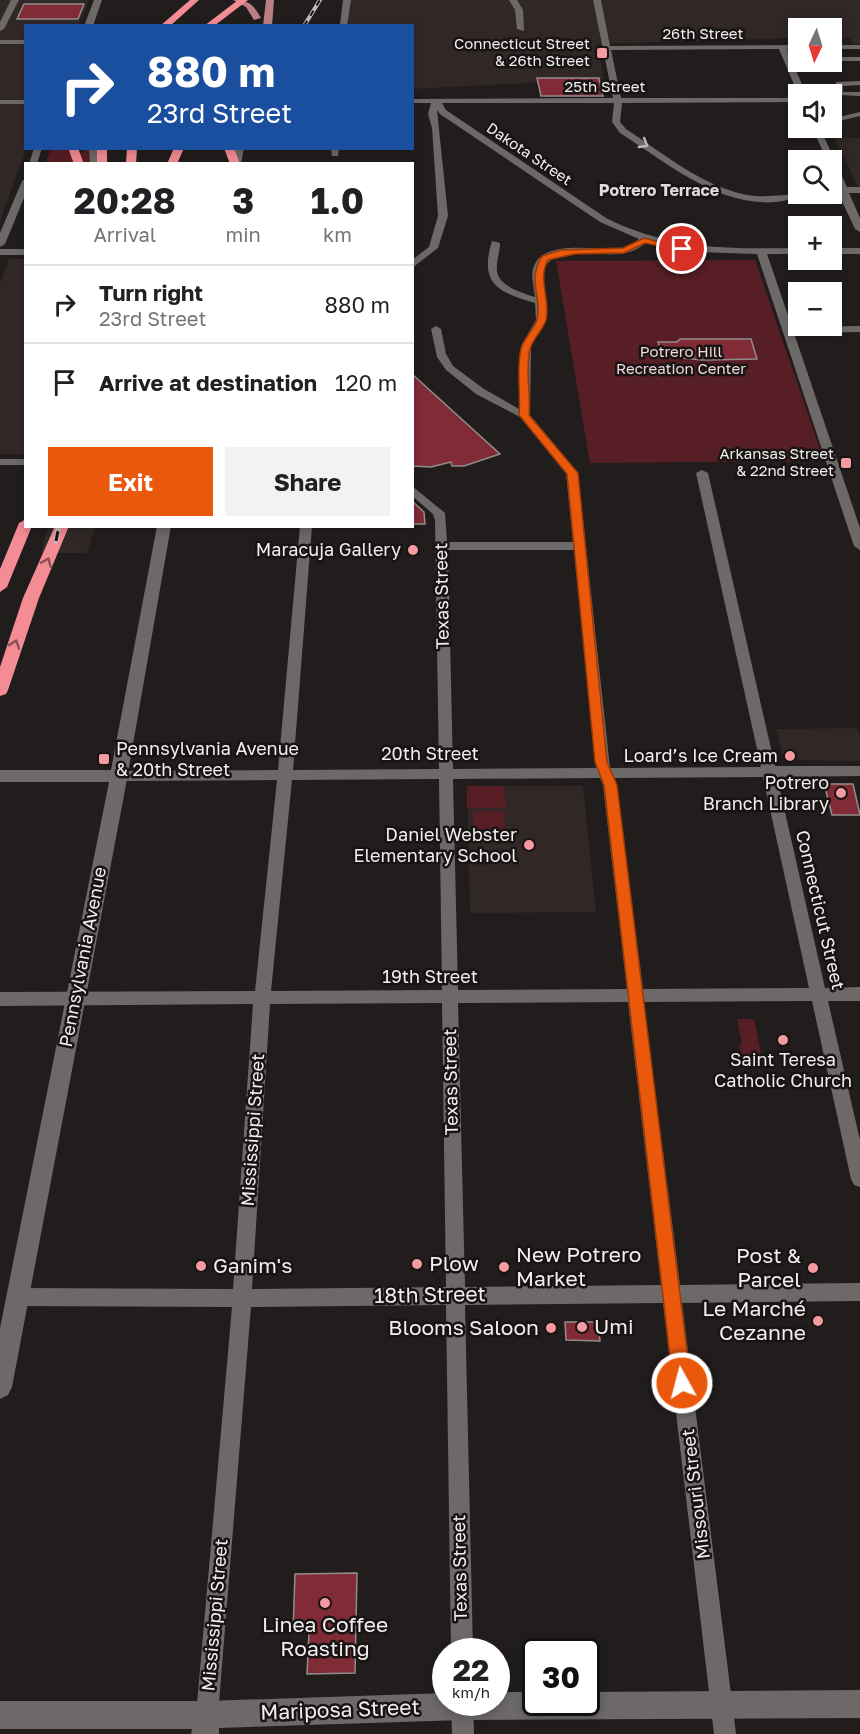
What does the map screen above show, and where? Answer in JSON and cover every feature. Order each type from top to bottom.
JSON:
[{"type":"highway","points":[[166,24],[195,0]]},
{"type":"highway","points":[[211,24],[244,0]]},
{"type":"highway","points":[[221,24],[230,9]]},
{"type":"highway","points":[[0,587],[24,528]]},
{"type":"highway","points":[[0,690],[32,598],[61,528]]},
{"type":"main road","points":[[89,24],[98,0]]},
{"type":"main road","points":[[237,0],[249,5],[257,22]]},
{"type":"main road","points":[[257,22],[259,0]]},
{"type":"main road","points":[[267,24],[271,2]]},
{"type":"main road","name":"Pennsylvania Avenue","points":[[0,1387],[9,1297],[74,998],[164,528]]},
{"type":"main road","name":"20th Street","points":[[0,776],[118,776]]},
{"type":"main road","name":"Mariposa Street","points":[[510,1704],[860,1704]]},
{"type":"main road","name":"Mariposa Street","points":[[0,1715],[206,1724],[432,1706]]},
{"type":"street","points":[[0,29],[15,0]]},
{"type":"street","points":[[344,24],[347,0]]},
{"type":"street","points":[[513,0],[519,10],[521,29]]},
{"type":"street","points":[[597,0],[618,101],[616,122],[623,131],[712,186],[729,193],[753,199],[788,197]]},
{"type":"street","points":[[0,42],[24,42]]},
{"type":"street","points":[[782,47],[798,84]]},
{"type":"street","name":"26th Street","points":[[607,48],[788,47]]},
{"type":"street","points":[[842,47],[860,47]]},
{"type":"street","points":[[842,59],[860,59]]},
{"type":"street","points":[[839,84],[860,83]]},
{"type":"street","points":[[842,94],[860,94]]},
{"type":"street","name":"25th Street","points":[[414,101],[788,100]]},
{"type":"street","points":[[414,263],[433,248],[443,216],[436,128],[432,114],[436,101]]},
{"type":"street","name":"Dakota Street","points":[[436,101],[443,112],[603,220],[644,240],[701,251],[788,251]]},
{"type":"street","points":[[0,102],[24,102]]},
{"type":"street","points":[[846,117],[843,111],[860,109]]},
{"type":"street","points":[[842,118],[860,114]]},
{"type":"street","points":[[0,244],[24,186]]},
{"type":"street","points":[[842,188],[860,190]]},
{"type":"street","points":[[842,188],[860,229]]},
{"type":"street","points":[[436,329],[442,359],[448,367],[470,384],[524,415],[526,346],[542,320],[538,269],[540,263],[545,258],[561,252],[624,251],[644,240]]},
{"type":"street","points":[[495,243],[492,273],[494,279],[526,298],[541,302]]},
{"type":"street","points":[[761,251],[860,546]]},
{"type":"street","points":[[842,251],[860,251]]},
{"type":"street","points":[[0,252],[24,252]]},
{"type":"street","points":[[786,330],[860,329]]},
{"type":"street","name":"Missouri Street","points":[[524,415],[572,473],[601,762],[610,785],[725,1734]]},
{"type":"street","points":[[0,462],[24,462]]},
{"type":"street","name":"Connecticut Street","points":[[702,473],[860,1179]]},
{"type":"street","name":"Texas Street","points":[[414,491],[439,513],[441,546],[462,1638]]},
{"type":"street","name":"Mississippi Street","points":[[206,1724],[242,1298],[262,997],[285,775],[306,528]]},
{"type":"street","points":[[441,546],[579,546]]},
{"type":"street","name":"20th Street","points":[[118,776],[860,771]]},
{"type":"street","name":"19th Street","points":[[0,999],[860,994]]},
{"type":"street","name":"18th Street","points":[[9,1297],[242,1298],[455,1294],[860,1292]]},
{"type":"street","points":[[463,1716],[463,1734]]},
{"type":"shaded area","points":[[0,0],[89,0],[79,24],[24,24],[26,150],[0,221]]},
{"type":"shaded area","points":[[348,0],[860,0],[860,44],[853,44],[850,38],[842,38],[842,18],[788,18],[788,38],[597,44],[604,79],[414,89],[414,24],[343,24]]},
{"type":"shaded area","points":[[835,138],[860,138],[860,187],[858,187]]},
{"type":"shaded area","points":[[9,259],[24,259],[24,454],[0,454],[0,283]]},
{"type":"shaded area","points":[[48,528],[95,528],[87,553],[41,553]]},
{"type":"shaded area","points":[[857,728],[860,737],[860,761],[784,760],[776,729]]},
{"type":"shaded area","name":"Daniel Webster Elementary School","points":[[467,786],[583,786],[596,912],[470,913]]},
{"type":"green space","points":[[50,150],[68,150],[71,155],[84,152],[83,150],[91,150],[91,162],[47,162]]},
{"type":"green space","name":"Potrero Hill Recreation Center","points":[[755,260],[824,461],[590,463],[556,261]]},
{"type":"green space","points":[[467,786],[504,786],[506,808],[467,808]]},
{"type":"green space","points":[[473,811],[504,811],[505,833],[473,833]]},
{"type":"green space","points":[[737,1019],[754,1019],[762,1058],[742,1058]]},
{"type":"building","points":[[24,4],[84,4],[78,19],[17,19]]},
{"type":"building","points":[[537,78],[599,78],[603,96],[541,96]]},
{"type":"building","name":"Potrero Hill Recreation Center","points":[[680,339],[751,339],[757,359],[703,360],[681,358],[680,354],[661,353],[658,342],[677,342]]},
{"type":"building","points":[[414,376],[500,454],[464,466],[452,466],[451,462],[431,467],[414,466]]},
{"type":"building","points":[[414,503],[424,512],[425,524],[414,524]]},
{"type":"building","name":"Potrero Branch Library","points":[[824,784],[853,784],[860,815],[832,815]]},
{"type":"building","name":"Umi","points":[[565,1322],[598,1322],[600,1341],[566,1340]]},
{"type":"building","name":"Linea Coffee Roasting","points":[[357,1573],[355,1673],[307,1674],[309,1632],[293,1632],[295,1574]]},
{"type":"railway","points":[[305,24],[320,0]]},
{"type":"railway","points":[[56,541],[59,528]]},
{"type":"place","name":"Connecticut Street & 26th Street","points":[[602,53]]},
{"type":"place","name":"Arkansas Street & 22nd Street","points":[[846,463]]},
{"type":"place","name":"Maracuja Gallery","points":[[413,550]]},
{"type":"place","name":"Loard’s Ice Cream","points":[[790,756]]},
{"type":"place","name":"Pennsylvania Avenue & 20th Street","points":[[104,759]]},
{"type":"place","name":"Potrero Branch Library","points":[[841,793]]},
{"type":"place","name":"Daniel Webster Elementary School","points":[[529,845]]},
{"type":"place","name":"Saint Teresa Catholic Church","points":[[783,1040]]},
{"type":"place","name":"Plow","points":[[417,1264]]},
{"type":"place","name":"Ganim's","points":[[201,1266]]},
{"type":"place","name":"New Potrero Market","points":[[504,1267]]},
{"type":"place","name":"Post & Parcel","points":[[813,1268]]},
{"type":"place","name":"Le Marché Cezanne","points":[[818,1321]]},
{"type":"place","name":"Umi","points":[[582,1327]]},
{"type":"place","name":"Blooms Saloon","points":[[551,1328]]},
{"type":"place","name":"Linea Coffee Roasting","points":[[325,1603]]},
{"type":"district","name":"Potrero Terrace","points":[[659,190]]},
{"type":"route","points":[[682,249],[644,240],[624,251],[561,252],[545,258],[540,263],[538,269],[542,320],[526,346],[524,415],[539,436],[572,473],[601,762],[610,785],[682,1383]]}]
